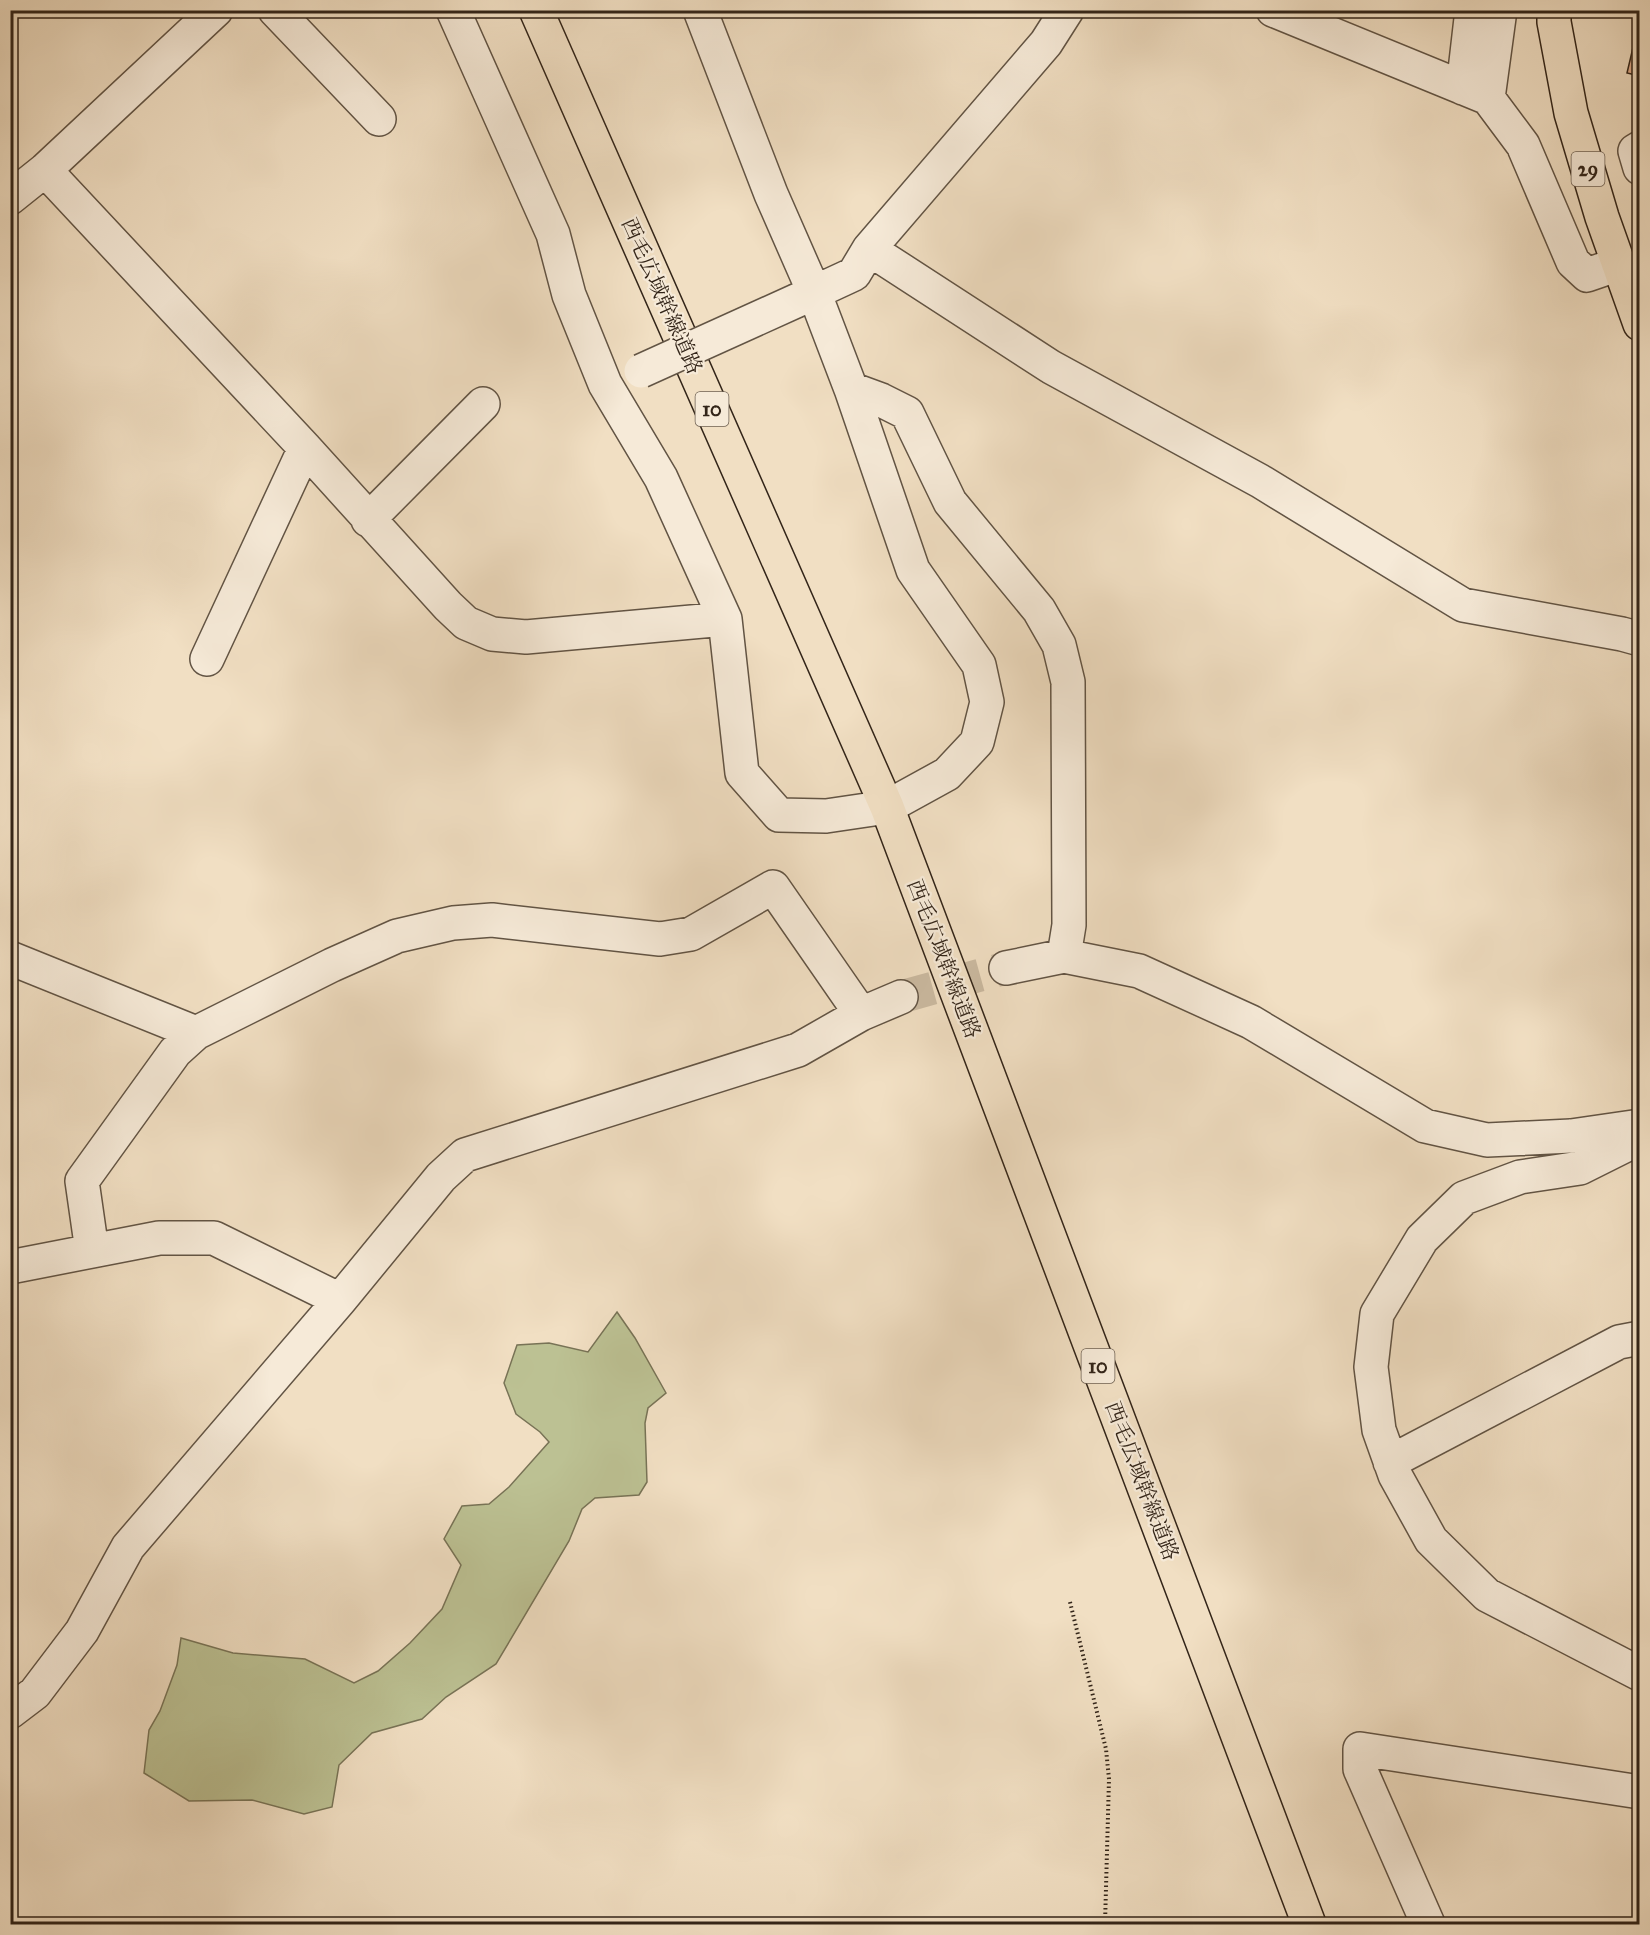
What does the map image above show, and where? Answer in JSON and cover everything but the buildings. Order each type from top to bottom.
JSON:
[{"type":"main road","name":"西毛広域幹線道路","points":[[536,10],[887,807],[1309,1924]]},
{"type":"main road","name":"29","points":[[1554,10],[1571,113],[1602,217],[1638,317]]},
{"type":"street","points":[[10,198],[45,170],[216,10]]},
{"type":"street","points":[[275,10],[379,119]]},
{"type":"street","points":[[453,10],[553,234],[569,295],[605,384],[661,478],[725,619],[742,772],[779,815],[826,816],[887,807],[947,774],[977,742],[987,702],[979,665],[913,570],[851,389],[806,296],[771,194],[700,10]]},
{"type":"street","points":[[605,384],[642,371],[854,274],[869,249],[1046,43],[1066,10]]},
{"type":"street","points":[[1273,10],[1475,93],[1523,145],[1573,262],[1587,275],[1619,264]]},
{"type":"street","points":[[1472,10],[1475,93]]},
{"type":"street","points":[[1475,93],[1500,10]]},
{"type":"street","points":[[1640,148],[1635,151],[1640,168]]},
{"type":"street","points":[[45,170],[466,623],[492,634],[526,638],[725,619]]},
{"type":"street","points":[[869,249],[1051,367],[1260,481],[1464,605],[1640,639]]},
{"type":"street","points":[[851,389],[907,413],[950,502],[1039,610],[1059,645],[1068,682],[1069,925],[1064,956]]},
{"type":"street","points":[[368,520],[483,404]]},
{"type":"street","points":[[207,659],[305,448]]},
{"type":"street","points":[[92,1251],[82,1181],[175,1052],[196,1033],[332,965],[397,936],[453,923],[492,920],[660,939],[691,934],[773,887],[861,1014]]},
{"type":"street","points":[[1006,968],[1064,956],[1139,971],[1251,1022],[1425,1126],[1487,1140],[1571,1136],[1640,1126]]},
{"type":"street","points":[[10,958],[196,1033]]},
{"type":"street","points":[[10,1712],[35,1693],[82,1631],[129,1547],[340,1300],[441,1177],[465,1155],[798,1050],[861,1014],[901,997]]},
{"type":"street","points":[[1640,1138],[1580,1168],[1520,1177],[1464,1198],[1422,1239],[1377,1314],[1371,1367],[1379,1430],[1390,1462],[1431,1540],[1487,1595],[1640,1674]]},
{"type":"street","points":[[12,1266],[159,1238],[214,1238],[340,1300]]},
{"type":"street","points":[[1390,1462],[1618,1342],[1640,1338]]},
{"type":"street","points":[[1428,1924],[1360,1769],[1360,1749],[1640,1792]]},
{"type":"path","points":[[1070,1602],[1106,1749],[1109,1779],[1105,1924]]},
{"type":"green space","points":[[617,1312],[635,1338],[666,1393],[648,1408],[645,1423],[647,1482],[639,1495],[595,1498],[582,1509],[569,1541],[496,1664],[446,1697],[422,1719],[372,1733],[339,1765],[332,1807],[304,1814],[252,1800],[189,1801],[144,1773],[149,1730],[160,1711],[177,1665],[181,1638],[233,1653],[305,1659],[354,1683],[378,1671],[410,1643],[442,1609],[461,1565],[444,1539],[462,1506],[489,1504],[509,1487],[549,1442],[540,1432],[516,1414],[504,1383],[517,1345],[549,1343],[588,1352]]},
{"type":"tunnel","points":[[901,997],[1006,968]]}]
